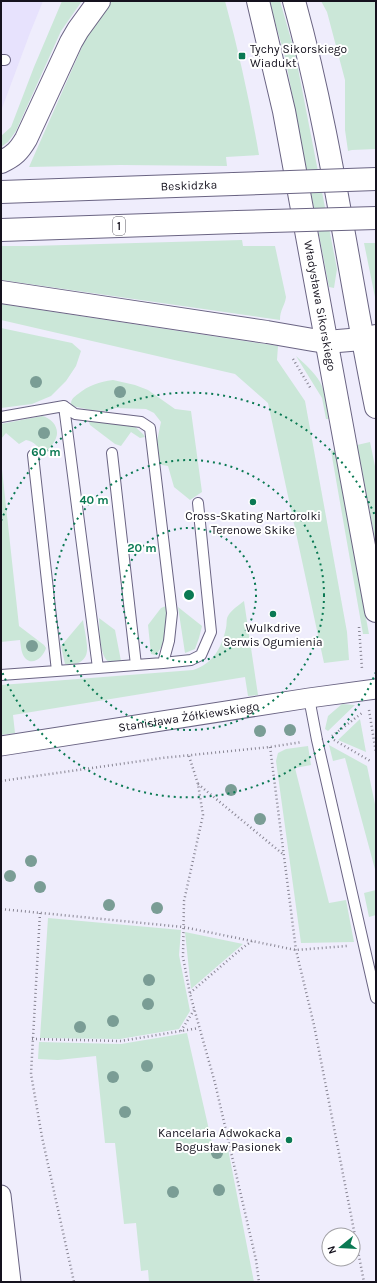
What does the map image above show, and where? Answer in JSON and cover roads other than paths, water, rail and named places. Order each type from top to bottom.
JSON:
[{"type":"main road","points":[[1,162],[10,158],[19,151],[71,42],[78,30],[100,1]]},
{"type":"main road","name":"Władysława Sikorskiego","points":[[258,1],[284,111],[376,611]]},
{"type":"main road","points":[[294,1],[320,107],[369,338],[376,406]]},
{"type":"main road","name":"Beskidzka","points":[[1,192],[376,178]]},
{"type":"main road","name":"1","points":[[1,230],[376,218]]},
{"type":"main road","points":[[1,292],[326,342],[369,338]]},
{"type":"street","name":"Stanisława Żółkiewskiego","points":[[1,746],[309,698],[372,696]]},
{"type":"street","points":[[1,1195],[11,1282]]},
{"type":"lane","points":[[1,418],[64,406],[75,414],[140,422],[150,428],[172,612],[169,641],[162,663]]},
{"type":"lane","points":[[64,406],[98,668]]},
{"type":"lane","points":[[112,453],[136,665]]},
{"type":"lane","points":[[33,455],[56,671]]},
{"type":"lane","points":[[1,675],[162,663],[190,660],[201,655],[211,632],[198,503]]},
{"type":"lane","points":[[309,698],[317,740],[376,998]]},
{"type":"place","name":"Tychy Sikorskiego Wiadukt","points":[[242,56]]},
{"type":"place","name":"Cross-Skating Nartorolki Terenowe Skike","points":[[253,502]]},
{"type":"place","name":"Wulkdrive Serwis Ogumienia","points":[[273,614]]},
{"type":"place","name":"Kancelaria Adwokacka Bogusław Pasionek","points":[[289,1140]]}]
